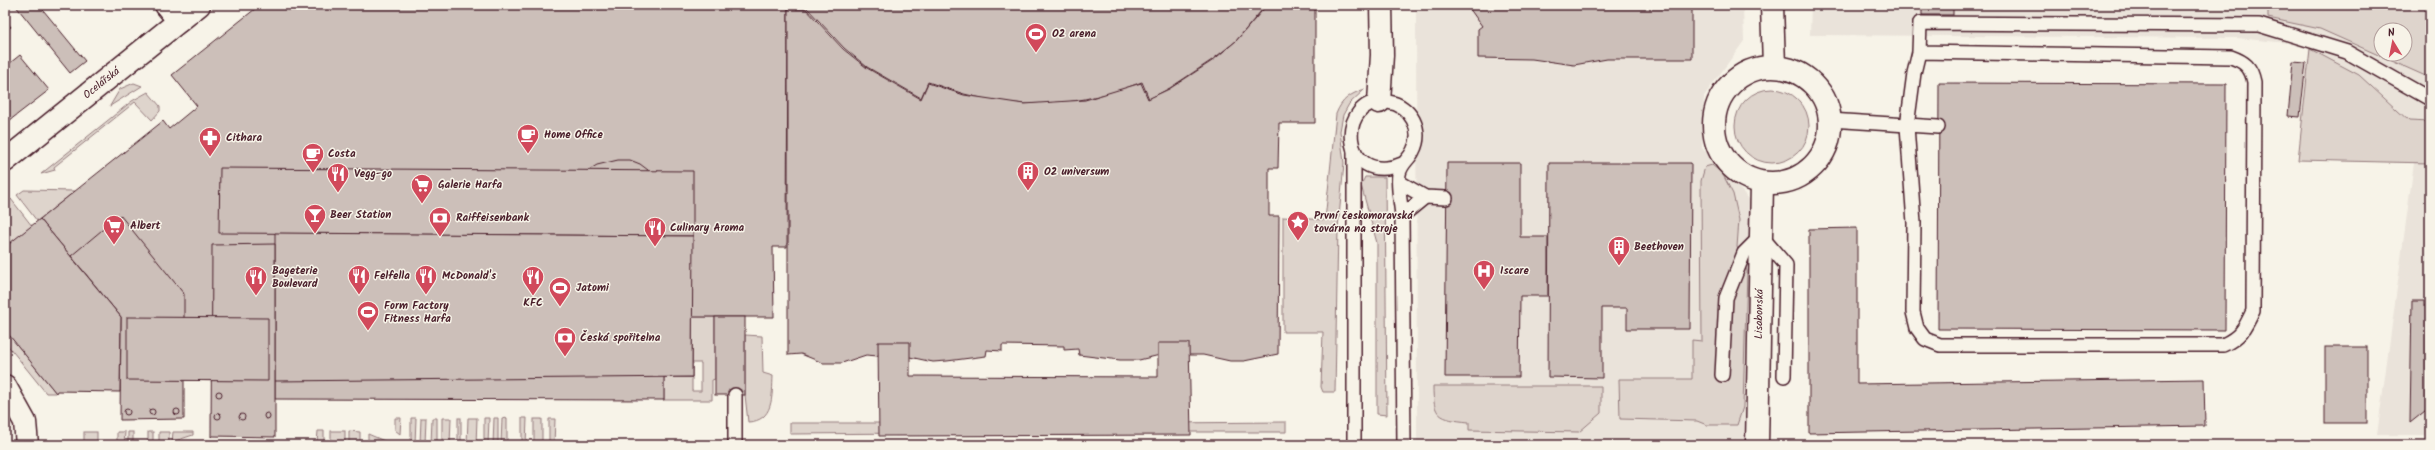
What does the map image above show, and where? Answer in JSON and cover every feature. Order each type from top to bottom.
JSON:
[{"type":"street","name":"Ocelářská","points":[[5,161],[172,13],[199,5]]},
{"type":"street","points":[[1379,102],[1382,55],[1381,5]]},
{"type":"street","points":[[1772,5],[1774,66]]},
{"type":"street","points":[[1774,66],[1791,70],[1806,77],[1818,89],[1826,103],[1830,120],[1829,137],[1823,154],[1812,168],[1797,178],[1786,182],[1762,183],[1746,178],[1732,169],[1721,156],[1715,140],[1713,124],[1716,105],[1725,89],[1739,76],[1756,69],[1774,66]]},
{"type":"street","name":"Lisabonská","points":[[1756,445],[1762,183]]},
{"type":"street","points":[[5,386],[25,422],[27,445]]},
{"type":"lane","points":[[1919,52],[2231,57],[2244,62],[2251,70],[2254,82],[2253,311],[2246,326],[2236,339],[2223,345],[1940,345],[1925,339],[1917,328],[1913,312],[1914,223],[1908,126],[1914,73],[1919,52],[1920,23],[2260,25],[2347,52],[2430,99]]},
{"type":"lane","points":[[1354,151],[1360,160],[1370,166],[1381,169],[1392,168],[1402,164],[1409,158],[1417,142],[1415,124],[1405,109],[1388,102],[1379,102],[1370,105],[1356,116],[1350,133],[1354,151],[1354,445]]},
{"type":"lane","points":[[1830,120],[1938,127]]},
{"type":"lane","points":[[1402,164],[1398,182],[1402,216],[1404,445]]},
{"type":"lane","points":[[1398,182],[1426,198],[1446,198]]},
{"type":"lane","points":[[1402,216],[1426,198]]},
{"type":"lane","points":[[1722,375],[1726,298],[1744,254],[1761,236],[1786,265],[1784,376]]},
{"type":"lane","points":[[735,395],[735,445]]},
{"type":"shaded area","points":[[1416,5],[1743,5],[1744,41],[1704,96],[1702,148],[1750,200],[1746,445],[1417,445]]},
{"type":"shaded area","points":[[1811,5],[2430,5],[2430,435],[2377,435],[2414,163],[2298,160],[2309,49],[2288,43],[2237,38],[1810,35]]},
{"type":"shaded area","points":[[2268,5],[2430,5],[2430,78],[2394,62],[2413,62],[2413,22],[2373,22],[2373,53],[2320,29],[2268,18]]},
{"type":"shaded area","points":[[2310,49],[2359,75],[2409,121],[2430,122],[2430,163],[2298,160]]},
{"type":"shaded area","points":[[134,83],[142,86],[110,106],[120,89]]},
{"type":"shaded area","points":[[1365,89],[1349,104],[1343,115],[1340,131],[1344,163],[1338,228],[1335,392],[1323,392],[1321,387],[1323,332],[1283,332],[1283,217],[1325,220],[1336,114],[1341,104],[1347,98]]},
{"type":"shaded area","points":[[1772,89],[1793,95],[1803,105],[1809,126],[1803,147],[1793,157],[1772,163],[1751,157],[1741,147],[1735,126],[1741,105],[1751,95]]},
{"type":"shaded area","points":[[148,92],[160,106],[160,111],[152,120],[135,102],[54,167],[55,170],[41,174],[132,101]]},
{"type":"shaded area","points":[[1712,165],[1722,173],[1733,194],[1739,220],[1737,247],[1747,271],[1743,407],[1737,425],[1707,425],[1697,421],[1620,419],[1619,379],[1692,379],[1692,340],[1702,341],[1701,181],[1705,167]]},
{"type":"shaded area","points":[[1365,177],[1385,177],[1387,415],[1377,414],[1377,243],[1361,185]]},
{"type":"shaded area","points":[[24,190],[75,191],[37,221],[17,195]]},
{"type":"shaded area","points":[[11,199],[32,226],[5,247],[5,204]]},
{"type":"shaded area","points":[[692,317],[715,317],[715,379],[712,380],[712,400],[664,400],[664,377],[692,377],[692,391],[701,391],[701,363],[692,363]]},
{"type":"shaded area","points":[[5,330],[56,393],[46,393],[5,342]]},
{"type":"shaded area","points":[[745,335],[762,336],[763,373],[773,376],[772,399],[767,412],[763,417],[756,421],[748,422],[745,395]]},
{"type":"shaded area","points":[[1433,386],[1601,386],[1601,413],[1579,432],[1469,430],[1469,422],[1444,417],[1436,410],[1433,396]]},
{"type":"shaded area","points":[[395,418],[401,418],[400,434],[395,430]]},
{"type":"shaded area","points":[[411,418],[416,418],[415,444],[411,441]]},
{"type":"shaded area","points":[[421,418],[426,418],[425,445],[420,445]]},
{"type":"shaded area","points":[[432,418],[437,418],[437,445],[431,445]]},
{"type":"shaded area","points":[[442,418],[451,418],[450,445],[442,445]]},
{"type":"shaded area","points":[[458,418],[461,418],[461,445],[458,445]]},
{"type":"shaded area","points":[[468,418],[477,418],[476,445],[467,445]]},
{"type":"shaded area","points":[[484,418],[489,418],[488,445],[484,445]]},
{"type":"shaded area","points":[[494,418],[498,418],[498,445],[493,445]]},
{"type":"shaded area","points":[[507,418],[507,445],[501,445],[502,419]]},
{"type":"shaded area","points":[[522,418],[527,418],[526,445],[522,445]]},
{"type":"shaded area","points":[[534,419],[542,419],[542,445],[534,445]]},
{"type":"shaded area","points":[[549,419],[555,419],[554,445],[549,445]]},
{"type":"shaded area","points":[[1286,422],[1286,432],[1162,432],[1163,423]]},
{"type":"shaded area","points":[[790,423],[915,423],[915,433],[790,434]]},
{"type":"shaded area","points":[[318,431],[324,431],[324,443],[317,443]]},
{"type":"shaded area","points":[[331,431],[345,431],[345,445],[331,445]]},
{"type":"shaded area","points":[[349,431],[360,432],[360,445],[349,445]]},
{"type":"shaded area","points":[[84,432],[97,432],[97,445],[84,445]]},
{"type":"shaded area","points":[[117,432],[125,432],[124,445],[117,445]]},
{"type":"shaded area","points":[[128,432],[133,432],[133,445],[128,445]]},
{"type":"shaded area","points":[[148,432],[153,432],[153,445],[148,445]]},
{"type":"shaded area","points":[[159,432],[169,432],[169,444],[159,445]]},
{"type":"shaded area","points":[[173,432],[193,432],[193,435],[172,442]]},
{"type":"shaded area","points":[[368,434],[389,443],[389,445],[368,445]]},
{"type":"building","points":[[15,5],[39,5],[85,61],[70,73]]},
{"type":"building","name":"Galerie Harfa","points":[[260,5],[788,5],[787,247],[773,247],[774,317],[692,317],[692,377],[664,377],[664,400],[275,399],[275,381],[120,380],[121,317],[40,219],[163,121],[169,129],[197,106],[172,75]]},
{"type":"building","name":"O2 arena","points":[[788,5],[1266,5],[1236,41],[1212,60],[1170,88],[1149,99],[1142,82],[1115,92],[1085,99],[1055,104],[1025,104],[994,101],[964,94],[928,82],[921,98],[867,67],[844,48],[807,8],[788,8]]},
{"type":"building","name":"O2 universum","points":[[1267,5],[1315,5],[1315,123],[1279,123],[1278,168],[1269,168],[1269,216],[1279,216],[1278,354],[1244,361],[1230,361],[1203,355],[1186,355],[1186,350],[1171,349],[1171,356],[1160,355],[1139,360],[1120,360],[1079,355],[1078,349],[1064,350],[1064,346],[1002,345],[1002,351],[987,350],[986,356],[933,362],[905,356],[893,358],[893,350],[879,351],[878,356],[866,355],[842,363],[823,363],[801,354],[788,355],[788,9],[806,9],[843,49],[867,68],[921,99],[928,83],[964,95],[1024,104],[1085,100],[1141,83],[1148,99],[1169,89],[1212,61],[1236,41]]},
{"type":"building","points":[[1467,5],[1692,5],[1692,59],[1607,59],[1574,65],[1532,59],[1478,58],[1478,29],[1482,26]]},
{"type":"building","points":[[1922,5],[1953,5],[1953,15],[1922,15]]},
{"type":"building","points":[[5,20],[11,27],[5,31]]},
{"type":"building","points":[[20,55],[49,90],[5,124],[5,67]]},
{"type":"building","points":[[2293,62],[2306,63],[2300,117],[2288,116]]},
{"type":"building","points":[[1939,83],[2226,84],[2225,330],[1938,329]]},
{"type":"building","points":[[618,160],[630,160],[640,164],[648,170],[655,184],[660,205],[653,231],[634,259],[611,279],[585,292],[570,293],[557,289],[541,275],[536,261],[534,250],[540,224],[558,194],[570,181],[597,165]]},
{"type":"building","points":[[1447,163],[1520,163],[1520,237],[1548,237],[1548,296],[1520,296],[1519,377],[1445,377]]},
{"type":"building","name":"Beethoven","points":[[1549,163],[1691,163],[1690,329],[1627,329],[1627,308],[1602,308],[1602,378],[1548,377]]},
{"type":"building","points":[[220,168],[693,171],[693,236],[219,233]]},
{"type":"building","points":[[120,215],[184,294],[184,419],[120,420],[121,317],[71,256]]},
{"type":"building","points":[[40,219],[121,317],[120,392],[57,391],[56,393],[5,330],[5,247]]},
{"type":"building","points":[[1857,228],[1857,384],[2204,379],[2205,426],[1809,433],[1809,229]]},
{"type":"building","points":[[275,233],[693,236],[692,377],[275,381]]},
{"type":"building","points":[[275,244],[275,437],[211,437],[212,245]]},
{"type":"building","points":[[2412,301],[2424,301],[2424,306],[2430,306],[2430,407],[2410,423]]},
{"type":"building","points":[[127,317],[268,318],[268,381],[127,380]]},
{"type":"building","points":[[715,317],[745,317],[745,395],[715,395]]},
{"type":"building","points":[[878,342],[910,342],[910,376],[1158,377],[1158,343],[1189,343],[1191,435],[879,436]]},
{"type":"building","points":[[2325,347],[2367,347],[2367,423],[2325,423]]},
{"type":"building","points":[[219,391],[222,394],[219,397],[216,394]]},
{"type":"building","points":[[127,409],[130,412],[127,415],[124,412]]},
{"type":"building","points":[[152,409],[155,412],[152,415],[149,412]]},
{"type":"building","points":[[177,409],[180,412],[177,415],[174,412]]},
{"type":"building","points":[[218,413],[221,416],[218,419],[215,416]]},
{"type":"building","points":[[267,413],[270,416],[267,419],[264,416]]},
{"type":"building","points":[[242,414],[245,417],[242,420],[239,417]]},
{"type":"place","name":"O2 arena","points":[[1036,54]]},
{"type":"place","name":"Home Office","points":[[528,154]]},
{"type":"place","name":"Cithara","points":[[210,158]]},
{"type":"place","name":"Costa","points":[[313,174]]},
{"type":"place","name":"O2 universum","points":[[1028,192]]},
{"type":"place","name":"Vegg-go","points":[[338,194]]},
{"type":"place","name":"Galerie Harfa","points":[[422,204]]},
{"type":"place","name":"Beer Station","points":[[315,234]]},
{"type":"place","name":"Raiffeisenbank","points":[[440,238]]},
{"type":"place","name":"První českomoravská továrna na stroje","points":[[1298,242]]},
{"type":"place","name":"Albert","points":[[114,246]]},
{"type":"place","name":"Culinary Aroma","points":[[655,248]]},
{"type":"place","name":"Beethoven","points":[[1619,266]]},
{"type":"place","name":"Iscare","points":[[1484,290]]},
{"type":"place","name":"Bageterie Boulevard","points":[[256,296]]},
{"type":"place","name":"Felfella","points":[[359,296]]},
{"type":"place","name":"McDonald's","points":[[426,296]]},
{"type":"place","name":"KFC","points":[[533,296]]},
{"type":"place","name":"Jatomi","points":[[560,308]]},
{"type":"place","name":"Form Factory Fitness Harfa","points":[[368,332]]},
{"type":"place","name":"Česká spořitelna","points":[[565,358]]}]
